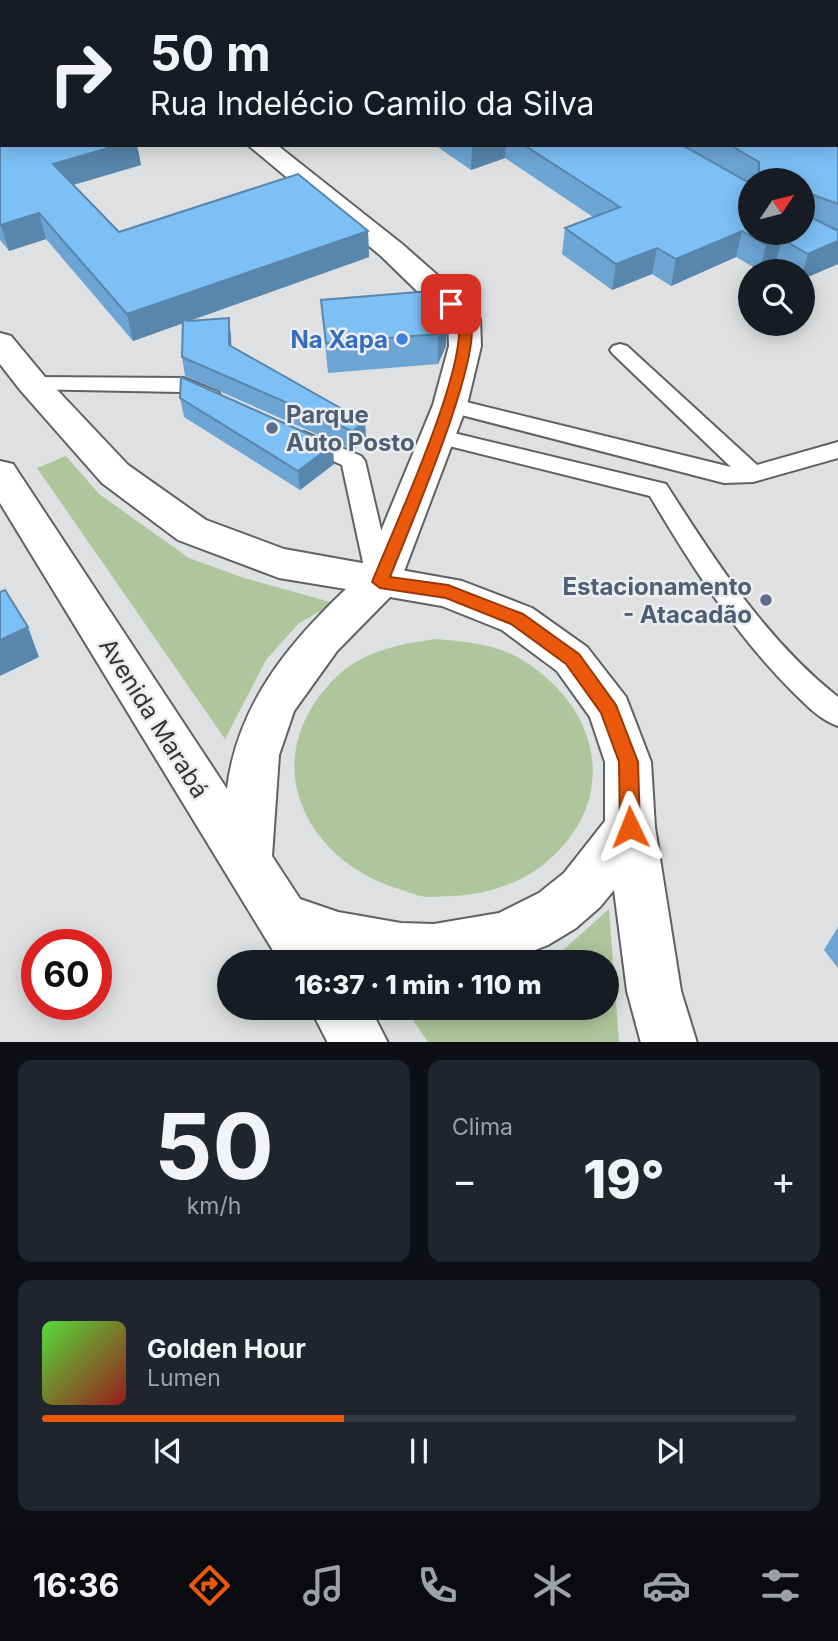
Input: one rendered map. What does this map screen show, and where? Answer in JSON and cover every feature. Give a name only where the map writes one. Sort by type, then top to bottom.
[{"type":"main road","points":[[246,863],[256,756],[270,713],[318,642],[380,582],[443,421],[464,346],[464,319],[438,290],[263,147]]},
{"type":"main road","points":[[0,343],[33,384],[115,474],[192,530],[279,563],[448,592],[517,619],[572,659],[610,710],[628,762],[630,827],[654,991],[669,1042]]},
{"type":"main road","name":"Avenida Marabá","points":[[0,473],[303,950]]},
{"type":"main road","points":[[283,918],[340,939],[406,949],[473,947],[536,925],[581,890],[630,827]]},
{"type":"main road","points":[[346,1020],[360,1042]]},
{"type":"lane","points":[[620,351],[753,474]]},
{"type":"lane","points":[[33,384],[184,385],[232,407]]},
{"type":"lane","points":[[443,421],[724,475],[753,474],[838,450]]},
{"type":"lane","points":[[443,421],[659,490],[709,573],[780,660],[838,714]]},
{"type":"lane","points":[[281,428],[353,461],[380,582]]},
{"type":"lane","points":[[659,490],[674,464]]},
{"type":"green space","points":[[66,456],[99,494],[189,558],[244,578],[334,603],[298,624],[266,660],[225,739],[37,468]]},
{"type":"green space","points":[[437,639],[504,651],[524,661],[550,680],[570,703],[584,728],[591,754],[592,781],[586,808],[572,834],[550,859],[529,875],[492,890],[466,895],[427,897],[415,895],[368,876],[344,860],[323,840],[307,817],[298,792],[294,764],[299,736],[312,707],[343,671],[365,657],[385,649]]},
{"type":"green space","points":[[609,909],[612,950],[563,950]]},
{"type":"green space","points":[[413,1020],[617,1020],[619,1042],[428,1042]]},
{"type":"building","points":[[0,147],[112,147],[53,164],[119,232],[298,174],[368,231],[127,314],[39,213],[0,224]]},
{"type":"building","points":[[527,147],[686,147],[738,176],[738,233],[676,259],[657,248],[616,264],[565,228],[620,207]]},
{"type":"building","points":[[733,147],[838,147],[838,204],[816,196],[816,168],[759,168],[759,162]]},
{"type":"building","points":[[816,220],[838,230],[838,241],[808,254],[792,245],[816,245]]},
{"type":"building","points":[[443,290],[446,293],[447,316],[438,334],[326,343],[321,300]]},
{"type":"building","points":[[229,318],[229,345],[365,422],[352,431],[182,357],[183,319],[188,321]]},
{"type":"building","points":[[181,377],[333,445],[298,471],[180,398]]},
{"type":"building","points":[[5,590],[28,627],[0,640],[0,592]]},
{"type":"place","name":"Na Xapa","points":[[402,339]]},
{"type":"place","name":"Parque Auto Posto","points":[[272,428]]},
{"type":"place","name":"Estacionamento - Atacadão","points":[[766,600]]},
{"type":"route","points":[[451,304],[464,319],[461,363],[450,405],[380,582],[448,592],[517,619],[572,659],[610,710],[628,762],[630,827]]}]
